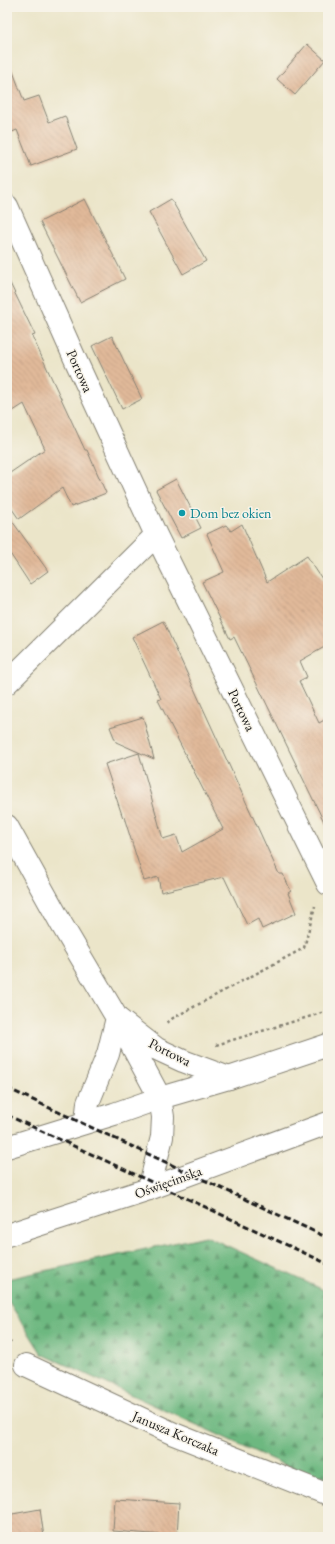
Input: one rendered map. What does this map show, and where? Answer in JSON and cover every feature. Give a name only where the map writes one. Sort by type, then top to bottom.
[{"type":"street","name":"Portowa","points":[[7,206],[156,535],[328,884]]},
{"type":"street","points":[[7,683],[156,535]]},
{"type":"street","name":"Portowa","points":[[7,826],[62,925],[117,1018],[160,1098],[163,1117],[162,1137],[150,1189]]},
{"type":"street","name":"Portowa","points":[[117,1018],[157,1049],[183,1061],[229,1078]]},
{"type":"street","points":[[86,1121],[88,1103],[108,1054],[117,1018]]},
{"type":"street","points":[[7,1147],[86,1121],[114,1114],[160,1098],[229,1078],[328,1045]]},
{"type":"street","name":"Oświęcimska","points":[[7,1235],[150,1189],[328,1122]]},
{"type":"street","name":"Janusza Korczaka","points":[[26,1365],[174,1434],[328,1495]]},
{"type":"path","points":[[163,1026],[172,1018],[304,948],[315,907],[312,900]]},
{"type":"path","points":[[215,1045],[328,1011]]},
{"type":"green space","points":[[206,1236],[328,1292],[328,1485],[42,1354],[7,1299],[7,1279]]},
{"type":"building","points":[[307,44],[325,60],[295,95],[277,79]]},
{"type":"building","points":[[7,61],[9,61],[24,101],[39,96],[49,122],[65,116],[77,149],[31,166],[17,130],[7,134]]},
{"type":"building","points":[[85,199],[125,279],[80,302],[40,222]]},
{"type":"building","points":[[171,199],[206,261],[183,274],[149,212]]},
{"type":"building","points":[[7,277],[35,335],[32,336],[106,493],[71,507],[62,488],[19,519],[7,502],[7,475],[45,449],[24,404],[7,415]]},
{"type":"building","points":[[112,336],[142,399],[122,409],[92,346]]},
{"type":"building","points":[[176,479],[201,528],[181,538],[156,490]]},
{"type":"building","points":[[7,514],[48,571],[30,584],[7,549]]},
{"type":"building","points":[[242,524],[267,582],[307,556],[328,588],[328,645],[300,661],[307,677],[299,681],[319,723],[328,718],[328,830],[234,637],[230,639],[202,582],[224,572],[207,534],[226,525],[231,531]]},
{"type":"building","points":[[163,621],[279,874],[283,874],[291,891],[288,893],[296,913],[262,929],[258,919],[247,925],[224,877],[161,892],[158,877],[144,881],[124,817],[123,818],[105,764],[139,753],[163,839],[176,835],[182,852],[223,829],[158,700],[161,699],[132,637]]},
{"type":"building","points":[[143,717],[154,759],[116,742],[110,727]]},
{"type":"building","points":[[115,1499],[179,1503],[177,1536],[113,1531]]},
{"type":"building","points":[[40,1509],[44,1537],[10,1537],[7,1515]]},
{"type":"railway","points":[[7,1088],[328,1238]]},
{"type":"railway","points":[[7,1115],[328,1264]]},
{"type":"place","name":"Dom bez okien","points":[[182,513]]}]
